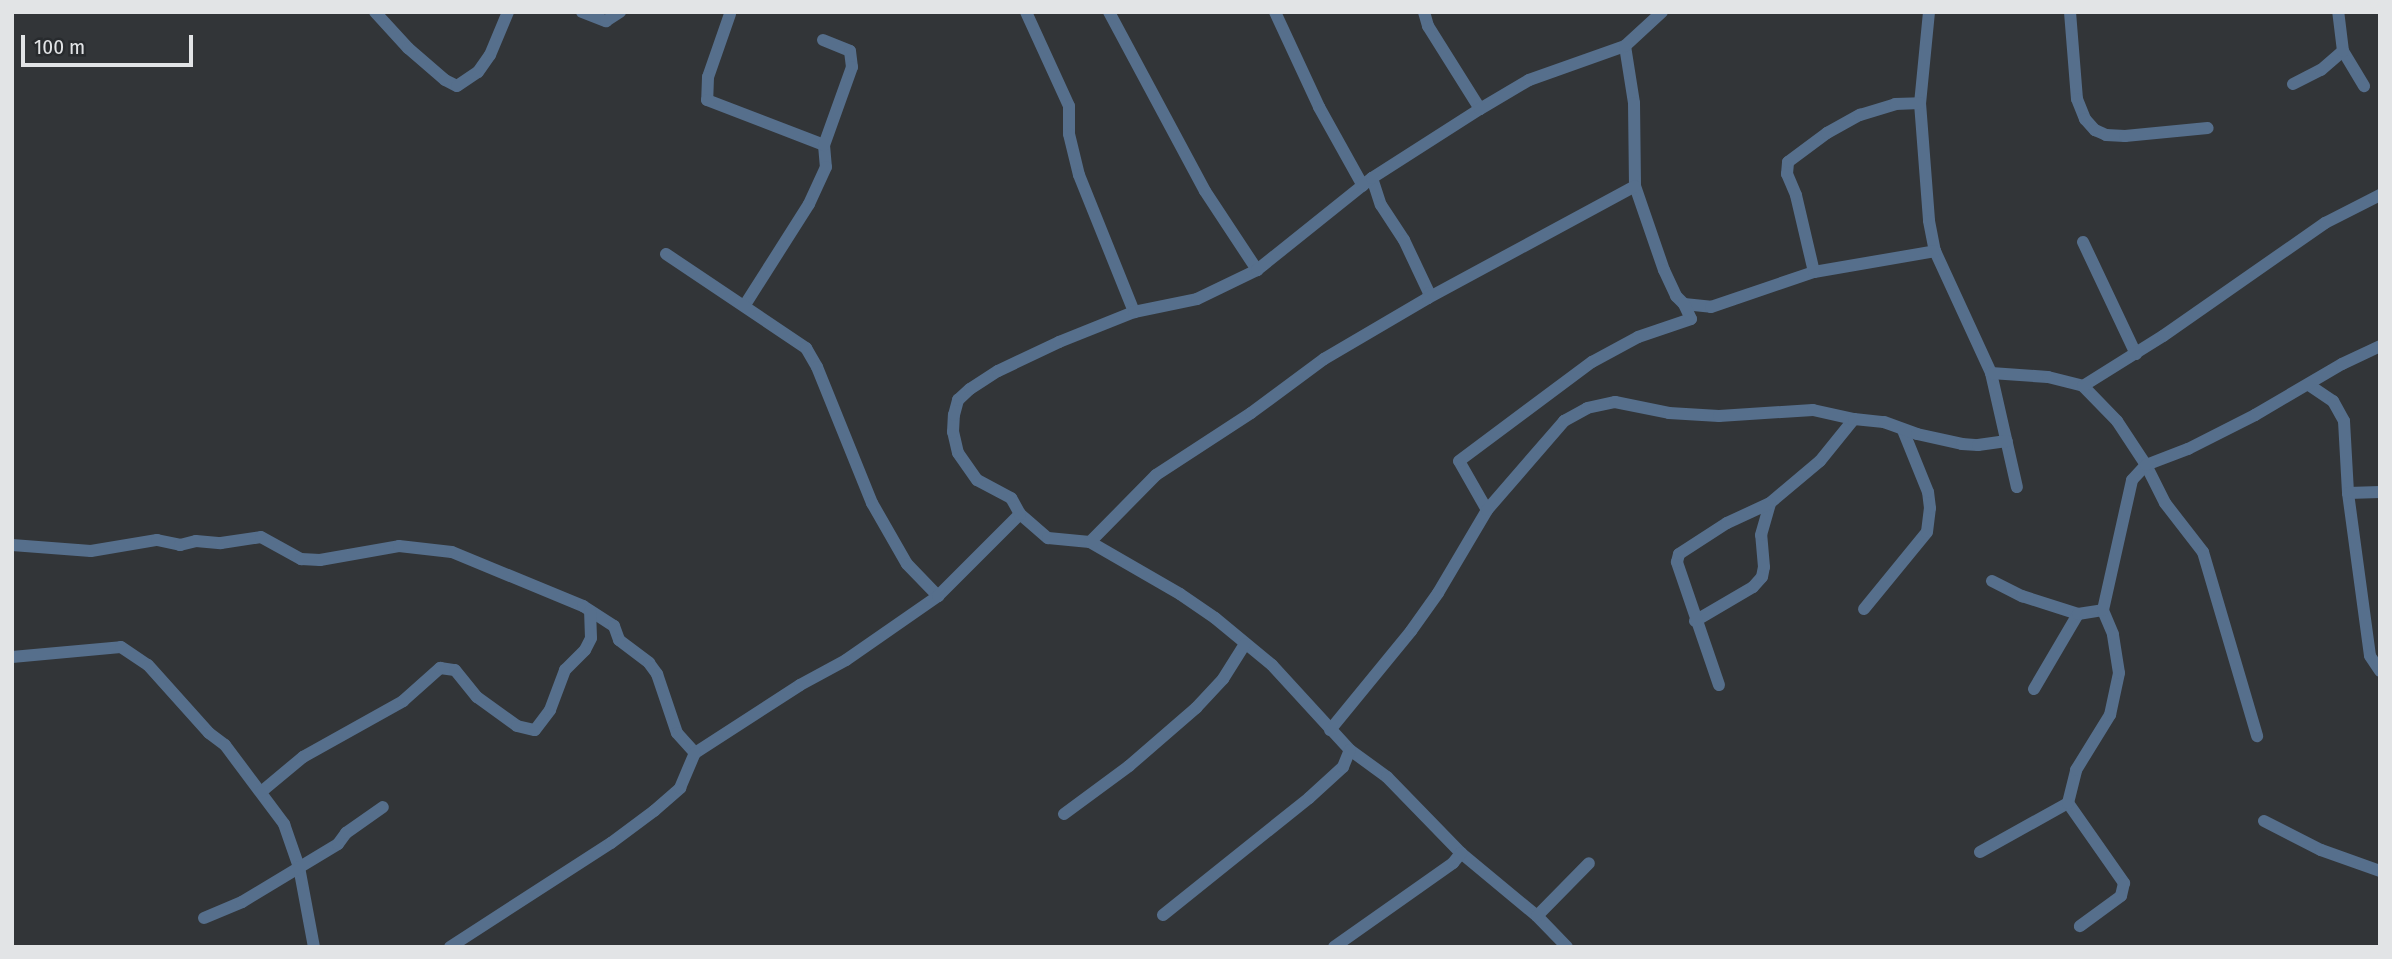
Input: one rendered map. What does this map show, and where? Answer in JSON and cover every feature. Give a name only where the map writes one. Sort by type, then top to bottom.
[{"type":"street","points":[[375,12],[408,48],[445,80],[457,86],[478,72],[490,55],[508,12]]},
{"type":"street","points":[[582,12],[606,22],[620,12]]},
{"type":"street","points":[[1026,12],[1069,106],[1069,134],[1080,175],[1134,312]]},
{"type":"street","points":[[1109,12],[1205,191],[1257,270]]},
{"type":"street","points":[[1275,12],[1319,107],[1404,240],[1429,293],[1428,298]]},
{"type":"street","points":[[1424,12],[1428,26],[1480,109]]},
{"type":"street","points":[[1567,947],[1537,916],[1461,853],[1387,777],[1350,750],[1272,665],[1180,594],[1090,542],[1048,538],[1020,514],[1011,498],[977,480],[958,453],[953,432],[958,400],[998,371],[1134,312],[1197,299],[1257,270],[1368,182],[1480,109],[1529,80],[1625,46],[1662,12]]},
{"type":"street","points":[[1929,12],[1920,103],[1924,176],[1935,251],[1991,373],[2017,488]]},
{"type":"street","points":[[2070,12],[2077,99],[2085,119],[2095,130],[2106,135],[2125,136],[2208,128]]},
{"type":"street","points":[[2338,12],[2343,51],[2364,86]]},
{"type":"street","points":[[730,14],[708,77],[707,100],[824,145]]},
{"type":"street","points":[[745,305],[809,204],[826,167],[824,145],[852,67],[850,51],[823,40]]},
{"type":"street","points":[[1488,510],[1459,461],[1468,451],[1592,362],[1638,337],[1691,319],[1664,270],[1635,186],[1634,103],[1625,46]]},
{"type":"street","points":[[2293,84],[2321,70],[2343,51]]},
{"type":"street","points":[[1814,272],[1796,195],[1787,174],[1788,162],[1827,133],[1860,115],[1895,104],[1920,103]]},
{"type":"street","points":[[1090,542],[1156,475],[1251,413],[1303,373],[1428,298],[1635,186]]},
{"type":"street","points":[[2082,386],[2136,354],[2325,223],[2380,195]]},
{"type":"street","points":[[2083,242],[2136,354]]},
{"type":"street","points":[[1684,304],[1711,307],[1814,272],[1935,251]]},
{"type":"street","points":[[666,254],[806,348],[817,367],[872,502],[907,564],[938,596]]},
{"type":"street","points":[[1980,852],[2067,803],[2076,770],[2105,725],[2116,699],[2119,673],[2113,634],[2103,610],[2132,480],[2146,465],[2189,449],[2342,364],[2380,346]]},
{"type":"street","points":[[1991,373],[2048,377],[2082,386],[2116,421],[2146,465],[2165,503],[2203,552],[2258,736]]},
{"type":"street","points":[[2309,384],[2333,401],[2344,421],[2348,493],[2370,656],[2380,671]]},
{"type":"street","points":[[1330,730],[1381,672],[1411,631],[1488,510],[1564,421],[1602,403],[1719,416],[1813,410],[1854,419],[1871,419],[1903,430],[1962,444],[2007,441]]},
{"type":"street","points":[[1719,685],[1695,621],[1677,562],[1679,554],[1727,523],[1770,503],[1820,461],[1854,419]]},
{"type":"street","points":[[1864,608],[1927,532],[1930,508],[1927,492],[1903,430]]},
{"type":"street","points":[[2348,493],[2380,492]]},
{"type":"street","points":[[1695,621],[1753,587],[1762,577],[1764,566],[1761,535],[1770,503]]},
{"type":"street","points":[[450,947],[611,843],[654,811],[680,788],[695,753],[778,699],[846,660],[938,596],[1020,514]]},
{"type":"street","points":[[12,545],[91,551],[157,541],[180,545],[196,541],[221,542],[261,537],[301,559],[320,560],[399,546],[433,548],[476,561],[590,611],[614,626],[619,640],[649,663],[657,674],[677,733],[695,753]]},
{"type":"street","points":[[1993,581],[2032,599],[2078,614],[2103,610]]},
{"type":"street","points":[[261,792],[303,757],[403,701],[440,668],[455,670],[477,697],[517,726],[535,730],[550,710],[565,670],[585,650],[591,638],[590,611]]},
{"type":"street","points":[[2034,689],[2078,614]]},
{"type":"street","points":[[1064,814],[1129,766],[1196,708],[1223,679],[1245,644]]},
{"type":"street","points":[[12,657],[121,647],[148,665],[209,733],[225,746],[247,779],[261,792],[284,824],[299,867],[314,947]]},
{"type":"street","points":[[1163,915],[1309,798],[1343,767],[1350,750]]},
{"type":"street","points":[[2067,803],[2123,883],[2121,896],[2080,926]]},
{"type":"street","points":[[204,918],[242,902],[338,844],[346,833],[383,807]]},
{"type":"street","points":[[2264,821],[2321,850],[2380,871]]},
{"type":"street","points":[[1334,947],[1453,863],[1461,853]]},
{"type":"street","points":[[1537,916],[1589,863]]}]
